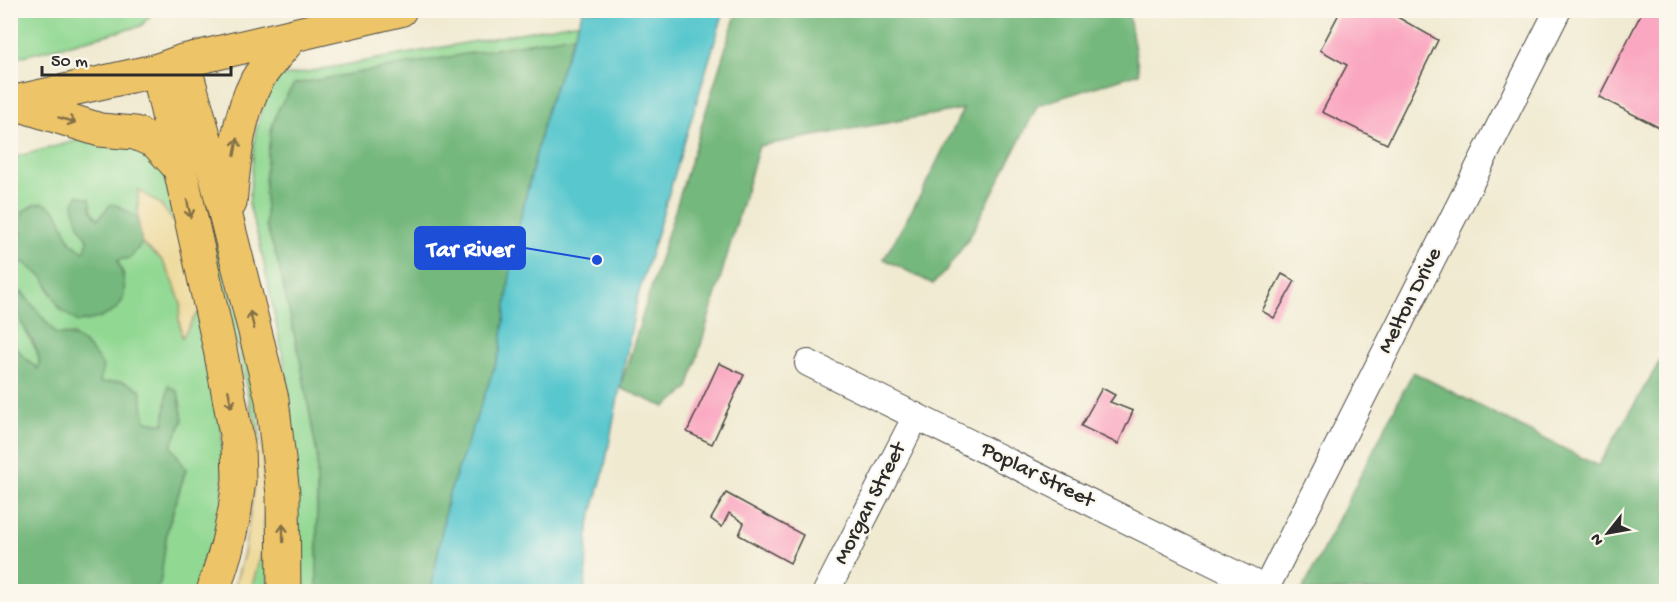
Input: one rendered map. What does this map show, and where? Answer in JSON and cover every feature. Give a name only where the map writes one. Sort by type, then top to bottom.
[{"type":"main road","points":[[11,103],[400,10]]},
{"type":"main road","points":[[228,226],[236,144],[246,112],[258,80],[292,36]]},
{"type":"main road","points":[[170,65],[180,168],[220,349],[238,445],[235,510],[227,547],[213,591]]},
{"type":"main road","points":[[170,65],[228,226],[272,399],[283,494],[284,591]]},
{"type":"main road","points":[[11,103],[100,130],[135,133],[156,142],[180,168]]},
{"type":"street","name":"Melton Drive","points":[[1265,590],[1558,10]]},
{"type":"street","name":"Poplar Street","points":[[808,363],[1265,590]]},
{"type":"street","name":"Morgan Street","points":[[826,591],[916,416]]},
{"type":"green space","points":[[11,10],[150,10],[150,16],[141,26],[11,59]]},
{"type":"green space","points":[[737,11],[1128,11],[1139,73],[1038,105],[969,238],[933,284],[884,259],[921,194],[963,109],[759,146],[688,389],[665,407],[620,388]]},
{"type":"green space","points":[[580,22],[574,35],[266,225],[278,262],[301,364],[317,455],[317,591],[296,591],[294,448],[285,367],[260,244],[249,205],[255,134],[265,98],[279,77]]},
{"type":"green space","points":[[574,35],[547,109],[514,245],[500,352],[448,497],[431,591],[317,591],[317,455],[301,364],[278,262],[266,225],[265,174],[271,130],[278,109],[294,84]]},
{"type":"green space","points":[[100,136],[155,155],[162,166],[184,235],[138,190],[138,219],[119,206],[104,212],[98,219],[92,211],[90,199],[79,225],[89,241],[85,252],[71,243],[57,212],[23,234],[11,238],[11,158]]},
{"type":"green space","points":[[78,195],[90,199],[92,211],[98,219],[111,204],[119,206],[138,219],[142,243],[130,258],[117,260],[124,286],[124,296],[120,305],[104,316],[78,322],[60,309],[44,278],[23,262],[11,265],[10,238],[22,234],[20,227],[23,211],[35,204],[44,203],[57,212],[71,243],[84,252],[88,241],[79,225],[73,205]]},
{"type":"green space","points":[[208,229],[217,229],[256,394],[262,446],[249,400]]},
{"type":"green space","points":[[142,243],[162,260],[174,283],[181,304],[179,318],[182,337],[195,316],[202,311],[221,407],[224,516],[197,591],[154,591],[160,584],[167,531],[186,469],[171,446],[183,420],[178,392],[168,387],[165,424],[145,421],[142,401],[108,382],[100,384],[74,335],[56,334],[22,292],[24,326],[37,353],[38,369],[11,341],[11,265],[23,262],[44,278],[51,294],[124,275],[117,260],[130,258]]},
{"type":"green space","points":[[22,292],[56,334],[79,339],[88,347],[103,366],[100,383],[123,381],[140,389],[146,421],[164,424],[168,386],[178,392],[183,420],[171,446],[186,469],[167,531],[160,584],[154,591],[11,591],[11,341],[38,369],[39,362],[33,342],[18,316],[14,296]]},
{"type":"green space","points":[[1666,351],[1666,591],[1302,591],[1413,372],[1598,466]]},
{"type":"green space","points":[[266,502],[270,521],[268,591],[249,592],[262,550]]},
{"type":"sand","points":[[138,190],[160,204],[184,235],[202,311],[195,316],[182,338],[179,318],[181,304],[174,283],[162,260],[142,243],[138,219]]},
{"type":"sand","points":[[249,400],[262,446],[266,502],[262,550],[251,589],[233,592],[244,553],[254,488]]},
{"type":"water","points":[[583,11],[724,11],[637,299],[604,470],[588,528],[585,591],[431,591],[448,497],[500,352],[514,245],[547,109]]},
{"type":"building","points":[[1341,10],[1385,10],[1438,40],[1387,144],[1322,112],[1347,65],[1320,50]]},
{"type":"building","points":[[1643,10],[1666,12],[1666,131],[1599,97]]},
{"type":"building","points":[[1282,274],[1295,281],[1274,318],[1262,311]]},
{"type":"building","points":[[719,363],[744,375],[712,444],[687,432]]},
{"type":"building","points":[[1102,388],[1115,395],[1110,402],[1133,411],[1118,444],[1081,426]]},
{"type":"building","points":[[726,493],[803,535],[790,563],[739,535],[744,523],[729,513],[722,527],[711,519]]},
{"type":"place","name":"Tar River","points":[[597,260]]}]
